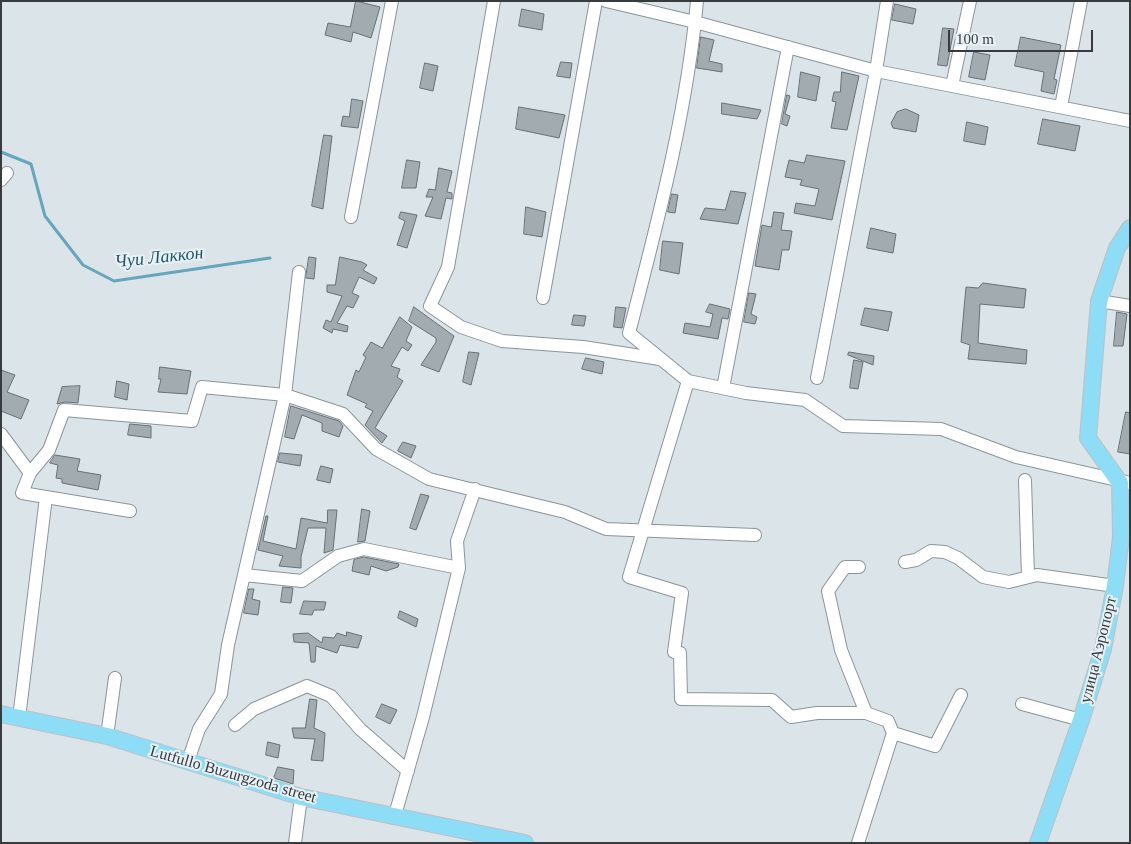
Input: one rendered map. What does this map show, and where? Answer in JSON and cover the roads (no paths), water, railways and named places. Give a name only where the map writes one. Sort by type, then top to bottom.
[{"type":"main road","points":[[1125,483],[1088,438],[1099,301],[1117,248],[1130,228]]},
{"type":"main road","name":"улица Аэропорт","points":[[1038,843],[1081,720],[1103,649],[1116,586],[1125,483]]},
{"type":"main road","name":"Lutfullo Buzurgzoda street","points":[[7,718],[107,736],[301,797],[525,843]]},
{"type":"street","points":[[351,217],[392,1]]},
{"type":"street","points":[[494,1],[448,267],[430,306],[461,327],[502,341],[583,347],[661,359]]},
{"type":"street","points":[[543,298],[596,1]]},
{"type":"street","points":[[606,1],[695,22],[876,71],[1130,121]]},
{"type":"street","points":[[697,1],[675,136],[654,237],[629,333],[688,381],[804,400],[843,426],[941,429],[1016,457],[1125,483]]},
{"type":"street","points":[[817,378],[876,71],[887,1]]},
{"type":"street","points":[[952,86],[970,1]]},
{"type":"street","points":[[1061,107],[1081,1]]},
{"type":"street","points":[[723,388],[788,47]]},
{"type":"street","points":[[188,761],[199,729],[221,694],[228,645],[285,395],[299,272]]},
{"type":"street","points":[[1099,301],[1130,306]]},
{"type":"street","points":[[688,381],[629,577],[682,594],[674,652],[680,653],[681,699],[772,700],[791,717],[817,713],[866,713],[888,721],[892,733],[858,843]]},
{"type":"street","points":[[130,511],[22,493],[30,473],[50,450],[64,410],[192,421],[202,387],[285,395],[343,414],[376,449],[429,479],[565,512],[606,529],[642,532],[755,535]]},
{"type":"street","points":[[1,434],[30,473]]},
{"type":"street","points":[[1025,480],[1028,577]]},
{"type":"street","points":[[395,815],[423,717],[460,568],[457,541],[475,489]]},
{"type":"street","points":[[7,718],[46,497]]},
{"type":"street","points":[[244,575],[302,582],[338,556],[364,548],[460,568]]},
{"type":"street","points":[[904,562],[916,560],[931,551],[945,552],[958,558],[983,577],[1009,582],[1036,575],[1116,586]]},
{"type":"street","points":[[859,567],[845,567],[828,591],[840,650],[866,713]]},
{"type":"street","points":[[107,736],[115,678]]},
{"type":"street","points":[[236,725],[254,709],[307,686],[331,696],[360,729],[408,771]]},
{"type":"street","points":[[892,733],[935,746],[961,694]]},
{"type":"street","points":[[1022,704],[1081,720]]},
{"type":"street","points":[[295,843],[301,797]]},
{"type":"waterway","name":"Чуи Лаккон","points":[[1,152],[31,164],[45,216],[83,265],[114,281],[270,258]]}]
